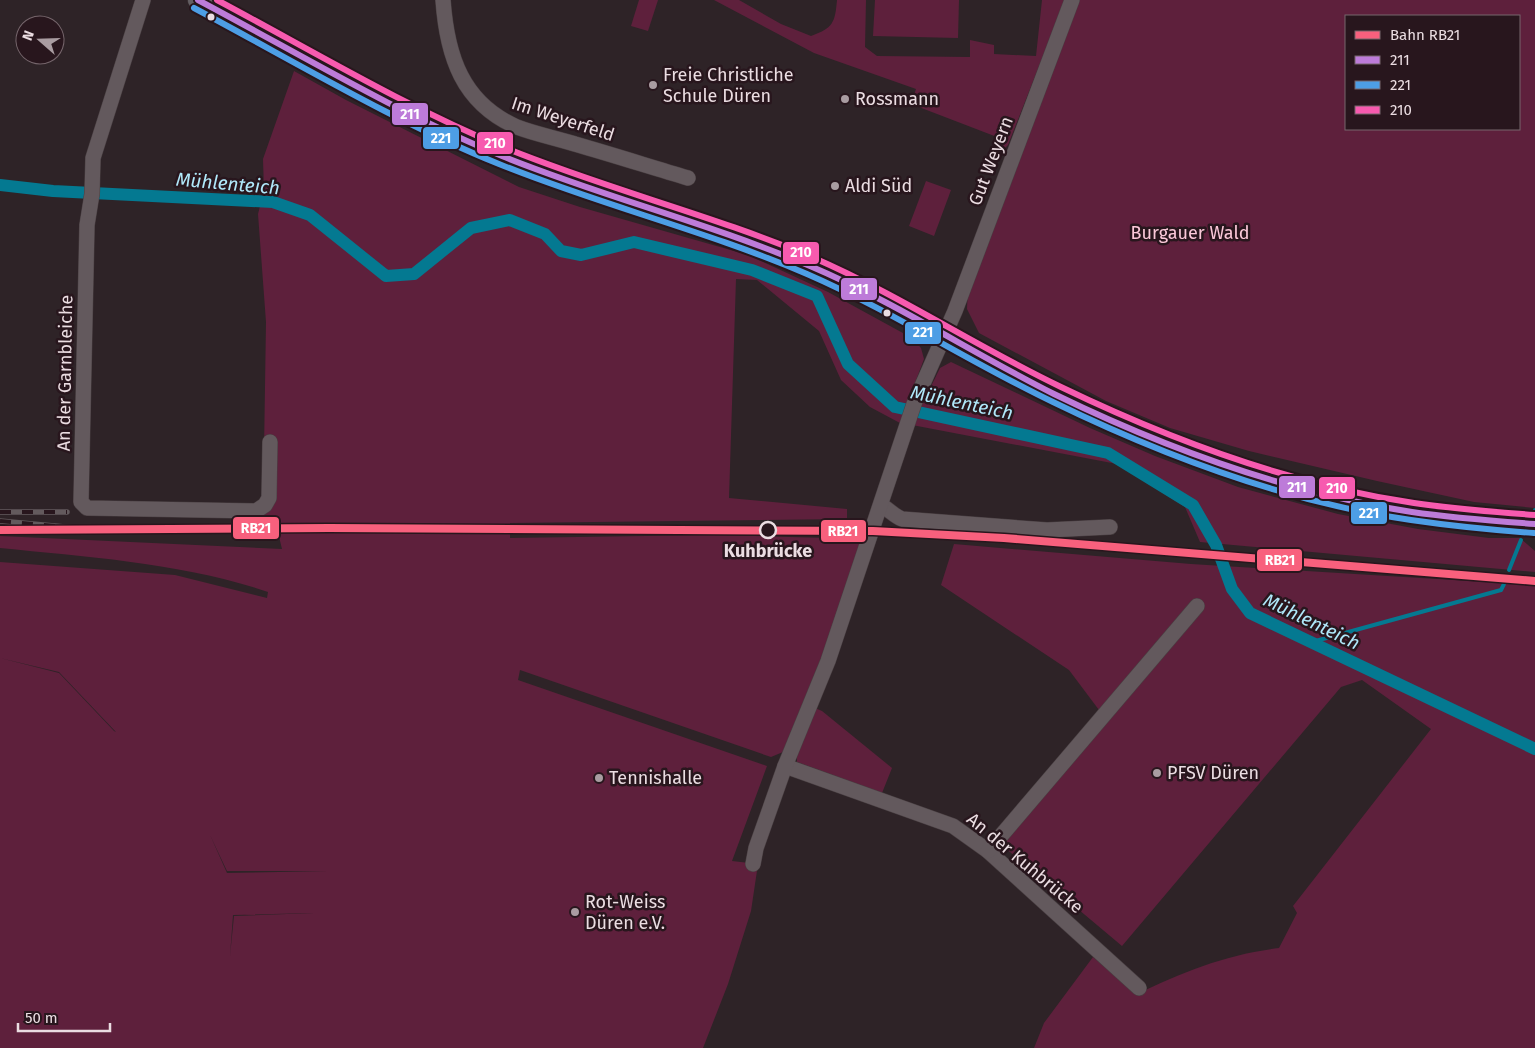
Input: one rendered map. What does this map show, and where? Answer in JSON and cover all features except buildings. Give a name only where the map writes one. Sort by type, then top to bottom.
[{"type":"main road","points":[[198,0],[459,138],[527,166],[756,244],[854,287],[1053,393],[1163,444],[1243,472],[1340,500],[1422,513],[1535,524]]},
{"type":"street","name":"An der Garnbleiche","points":[[143,0],[102,124],[93,158],[93,184],[88,211],[81,502],[83,507],[256,511],[265,505],[269,498],[270,442]]},
{"type":"street","name":"Im Weyerfeld","points":[[443,0],[446,38],[458,70],[471,92],[486,108],[518,127],[688,178]]},
{"type":"street","name":"Gut Weyern","points":[[945,335],[1072,0]]},
{"type":"street","points":[[753,864],[756,848],[785,766],[828,661],[882,506],[906,426],[945,335]]},
{"type":"street","points":[[882,506],[892,510],[895,517],[902,519],[1047,530],[1110,527]]},
{"type":"street","points":[[988,851],[1196,606]]},
{"type":"street","name":"An der Kuhbrücke","points":[[785,766],[953,826],[988,851],[1138,988]]},
{"type":"green space","points":[[639,0],[658,0],[648,31],[631,26]]},
{"type":"green space","points":[[714,0],[739,0],[781,24],[811,36],[832,24],[837,0],[866,0],[865,47],[877,56],[970,57],[970,40],[994,45],[994,54],[1036,56],[1042,0],[1065,0],[1008,145],[1003,150],[998,148],[997,137],[911,104],[916,89],[814,53]]},
{"type":"green space","points":[[875,0],[959,0],[958,38],[873,36]]},
{"type":"green space","name":"Burgauer Wald","points":[[1077,0],[1535,0],[1535,508],[1474,502],[1377,481],[1249,451],[1170,428],[1106,401],[979,333],[967,309],[968,287]]},
{"type":"green space","points":[[294,71],[346,100],[519,187],[580,207],[748,255],[828,292],[912,338],[921,348],[924,359],[900,423],[870,407],[841,380],[819,331],[757,280],[736,279],[729,498],[847,509],[847,519],[510,523],[510,538],[715,535],[865,539],[822,659],[783,752],[771,757],[520,670],[518,680],[767,766],[732,861],[758,864],[751,911],[728,984],[703,1048],[0,1048],[0,658],[0,562],[175,575],[267,598],[268,592],[202,574],[135,562],[0,548],[0,536],[282,549],[274,516],[263,516],[266,322],[258,214],[264,191],[263,159]],"holes":[[[0,658],[59,672],[116,732],[59,673]],[[210,835],[227,871],[328,871],[227,873]],[[314,913],[234,916],[230,956],[233,915]]]},
{"type":"green space","points":[[926,181],[951,190],[934,236],[909,226]]},
{"type":"green space","points":[[951,362],[1090,428],[1155,456],[1238,487],[1338,514],[1418,529],[1489,538],[1520,538],[1535,551],[1535,572],[1200,542],[1185,507],[1117,464],[912,425],[940,368]]},
{"type":"green space","points":[[954,544],[1191,564],[1535,585],[1535,1048],[1034,1048],[1044,1023],[1093,957],[1137,994],[1171,978],[1224,959],[1279,948],[1297,913],[1293,906],[1431,729],[1362,680],[1341,687],[1122,946],[997,841],[1099,710],[1069,670],[941,585]]},
{"type":"green space","points":[[815,708],[822,711],[892,768],[882,793],[797,762],[797,753]]},
{"type":"waterway","name":"Mühlenteich","points":[[0,185],[53,191],[273,202],[310,215],[386,276],[414,274],[471,228],[510,220],[545,234],[561,251],[581,255],[634,242],[752,270],[817,296],[848,364],[895,407],[1108,453],[1193,505],[1216,545],[1232,589],[1250,613],[1535,749]]},
{"type":"waterway","points":[[1509,570],[1521,540]]},
{"type":"waterway","points":[[1312,642],[1501,590],[1504,584]]},
{"type":"railway","points":[[0,512],[67,512]]},
{"type":"railway","points":[[0,521],[76,528]]},
{"type":"rail line","name":"RB21","points":[[0,530],[329,528],[873,531],[1004,538],[1535,581]]},
{"type":"transit line","name":"211","points":[[198,0],[386,102],[463,139],[540,171],[733,236],[810,266],[872,295],[1054,394],[1140,433],[1274,481],[1366,504],[1443,516],[1535,524]]},
{"type":"transit line","name":"210","points":[[217,0],[394,96],[466,131],[580,176],[737,228],[814,258],[877,288],[1061,387],[1189,443],[1278,473],[1368,495],[1444,507],[1535,515]]},
{"type":"transit line","name":"221","points":[[194,8],[382,110],[460,147],[537,179],[731,244],[807,274],[839,288],[900,320],[1022,387],[1096,422],[1183,459],[1273,489],[1318,502],[1364,512],[1442,524],[1534,533]]},
{"type":"place","name":"Freie Christliche Schule Düren","points":[[653,85]]},
{"type":"place","name":"Rossmann","points":[[845,99]]},
{"type":"place","name":"Aldi Süd","points":[[835,186]]},
{"type":"place","name":"Kuhbrücke","points":[[768,530]]},
{"type":"place","name":"PFSV Düren","points":[[1157,773]]},
{"type":"place","name":"Tennishalle","points":[[599,778]]},
{"type":"place","name":"Rot-Weiss Düren e.V.","points":[[575,912]]}]
